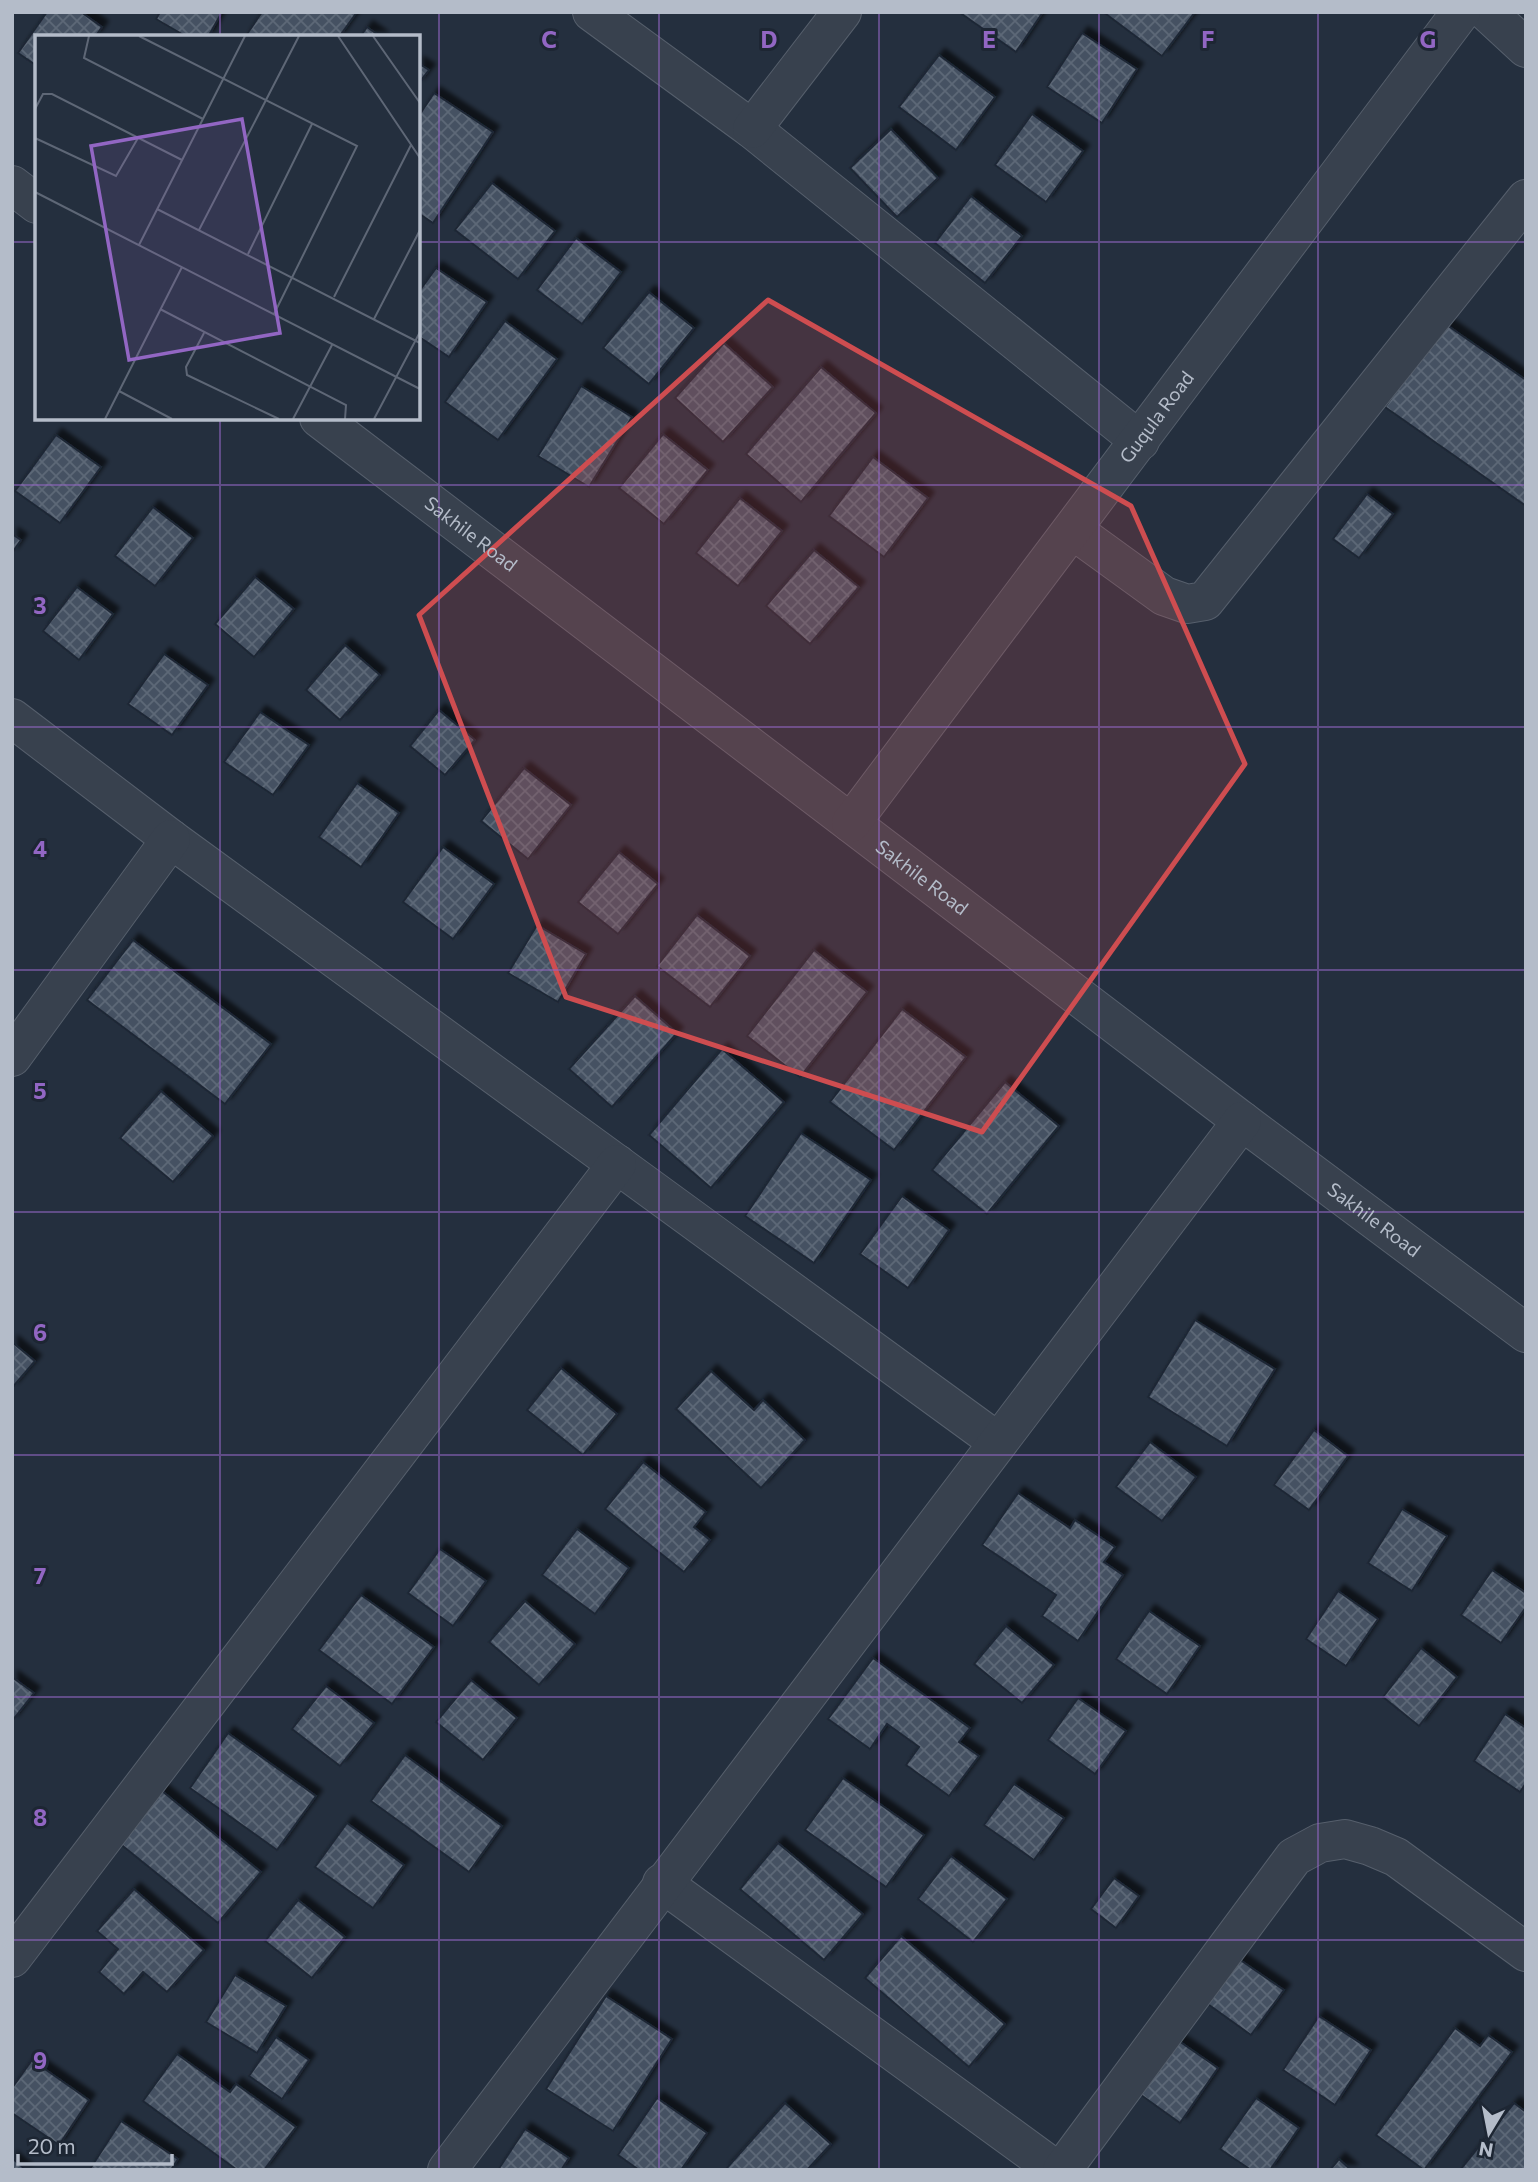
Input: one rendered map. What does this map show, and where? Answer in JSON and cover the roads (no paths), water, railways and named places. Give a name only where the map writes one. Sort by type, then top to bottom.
[{"type":"street","points":[[592,12],[752,130],[1140,441]]},
{"type":"street","points":[[752,130],[842,12]]},
{"type":"street","name":"Guqula Road","points":[[851,823],[1461,12]]},
{"type":"street","points":[[1487,12],[1526,48]]},
{"type":"street","points":[[1073,530],[1164,596],[1186,604],[1205,601],[1526,199]]},
{"type":"street","name":"Sakhile Road","points":[[322,420],[1242,1121],[1526,1333]]},
{"type":"street","points":[[12,718],[171,839],[998,1443]]},
{"type":"street","points":[[12,1057],[171,839]]},
{"type":"street","points":[[447,2170],[1242,1121]]},
{"type":"street","points":[[12,1958],[617,1164]]},
{"type":"street","points":[[1062,2170],[1294,1857],[1320,1843],[1345,1839],[1396,1857],[1526,1952]]},
{"type":"street","points":[[662,1883],[1056,2170]]}]
